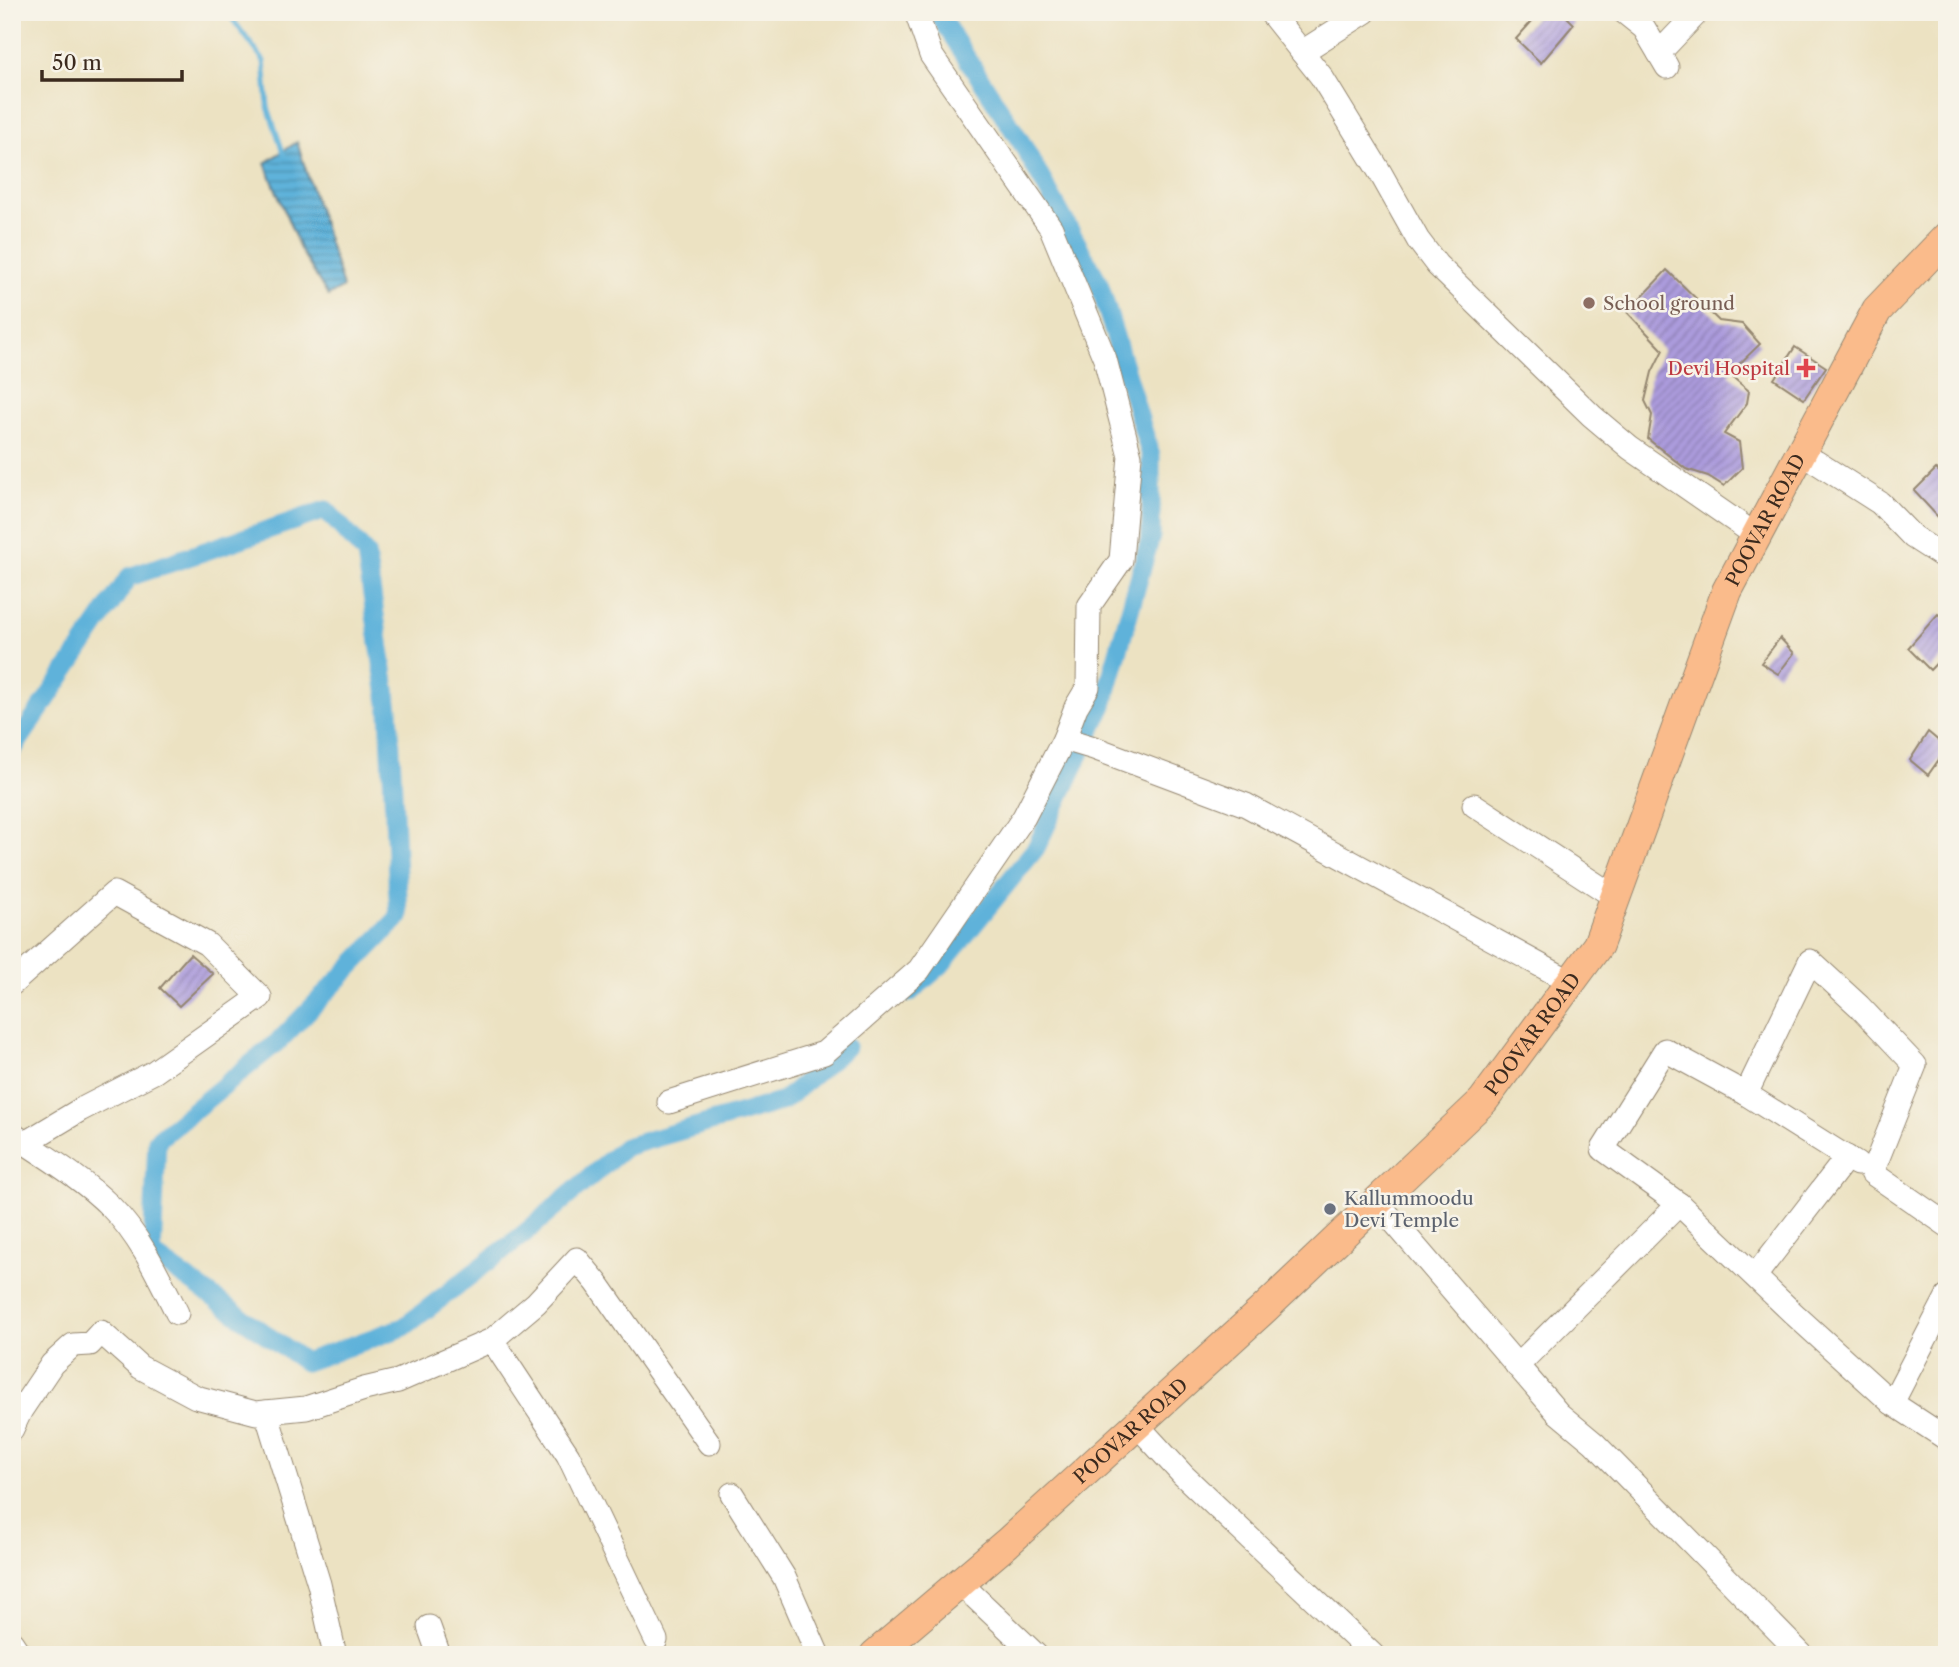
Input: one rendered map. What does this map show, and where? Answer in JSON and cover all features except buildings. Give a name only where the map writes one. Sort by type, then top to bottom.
[{"type":"main road","name":"POOVAR ROAD","points":[[875,1655],[1007,1543],[1137,1425],[1264,1309],[1483,1101],[1598,945],[1727,591],[1877,310],[1947,237]]},
{"type":"street","points":[[669,1102],[824,1054],[919,970],[1024,817],[1067,740],[1076,707],[1088,687],[1089,606],[1121,560],[1130,456],[1105,359],[1051,228],[931,55],[916,12]]},
{"type":"street","points":[[1270,12],[1321,76],[1418,240],[1437,265],[1592,416],[1630,448],[1757,536]]},
{"type":"street","points":[[1302,52],[1365,12]]},
{"type":"street","points":[[1624,12],[1644,27],[1663,60],[1698,12]]},
{"type":"street","points":[[1800,454],[1880,503],[1913,537],[1947,559]]},
{"type":"street","points":[[1067,740],[1246,805],[1571,982]]},
{"type":"street","points":[[1474,805],[1615,897]]},
{"type":"street","points":[[12,984],[114,893],[207,944],[260,998],[154,1072],[19,1139]]},
{"type":"street","points":[[1746,1094],[1810,961],[1859,1006],[1915,1065],[1872,1173]]},
{"type":"street","points":[[1947,1225],[1872,1173],[1746,1094],[1665,1050],[1603,1149],[1679,1204],[1892,1403],[1947,1439]]},
{"type":"street","points":[[19,1139],[67,1170],[111,1207],[130,1231],[177,1313]]},
{"type":"street","points":[[1755,1276],[1847,1157]]},
{"type":"street","points":[[1377,1202],[1558,1413],[1594,1443],[1802,1655]]},
{"type":"street","points":[[1517,1366],[1679,1204]]},
{"type":"street","points":[[12,1429],[21,1410],[52,1364],[73,1345],[90,1344],[101,1332],[140,1367],[196,1397],[256,1413],[306,1408],[398,1381],[492,1340],[536,1303],[577,1259],[597,1283],[709,1443]]},
{"type":"street","points":[[1892,1403],[1947,1297]]},
{"type":"street","points":[[492,1340],[568,1455],[656,1640]]},
{"type":"street","points":[[266,1412],[319,1584],[335,1655]]},
{"type":"street","points":[[1137,1425],[1184,1475],[1373,1655]]},
{"type":"street","points":[[732,1494],[784,1577],[818,1655]]},
{"type":"street","points":[[960,1583],[1036,1655]]},
{"type":"street","points":[[429,1627],[439,1655]]},
{"type":"street","points":[[12,1643],[20,1655]]},
{"type":"water","points":[[297,142],[343,287],[328,296],[300,249],[265,163]]},
{"type":"waterway","points":[[227,12],[264,61],[268,107],[284,155]]},
{"type":"waterway","points":[[909,993],[941,965],[1036,848],[1103,705],[1151,536],[1151,456],[1099,283],[1021,142],[937,12]]},
{"type":"waterway","points":[[12,751],[129,577],[326,510],[366,554],[389,710],[399,917],[280,1040],[157,1140],[152,1254],[305,1362],[404,1327],[525,1233],[625,1147],[783,1101],[846,1047]]},
{"type":"place","name":"School ground","points":[[1589,303]]},
{"type":"place","name":"Devi Hospital","points":[[1806,368]]},
{"type":"place","name":"Kallummoodu Devi Temple","points":[[1330,1209]]}]
